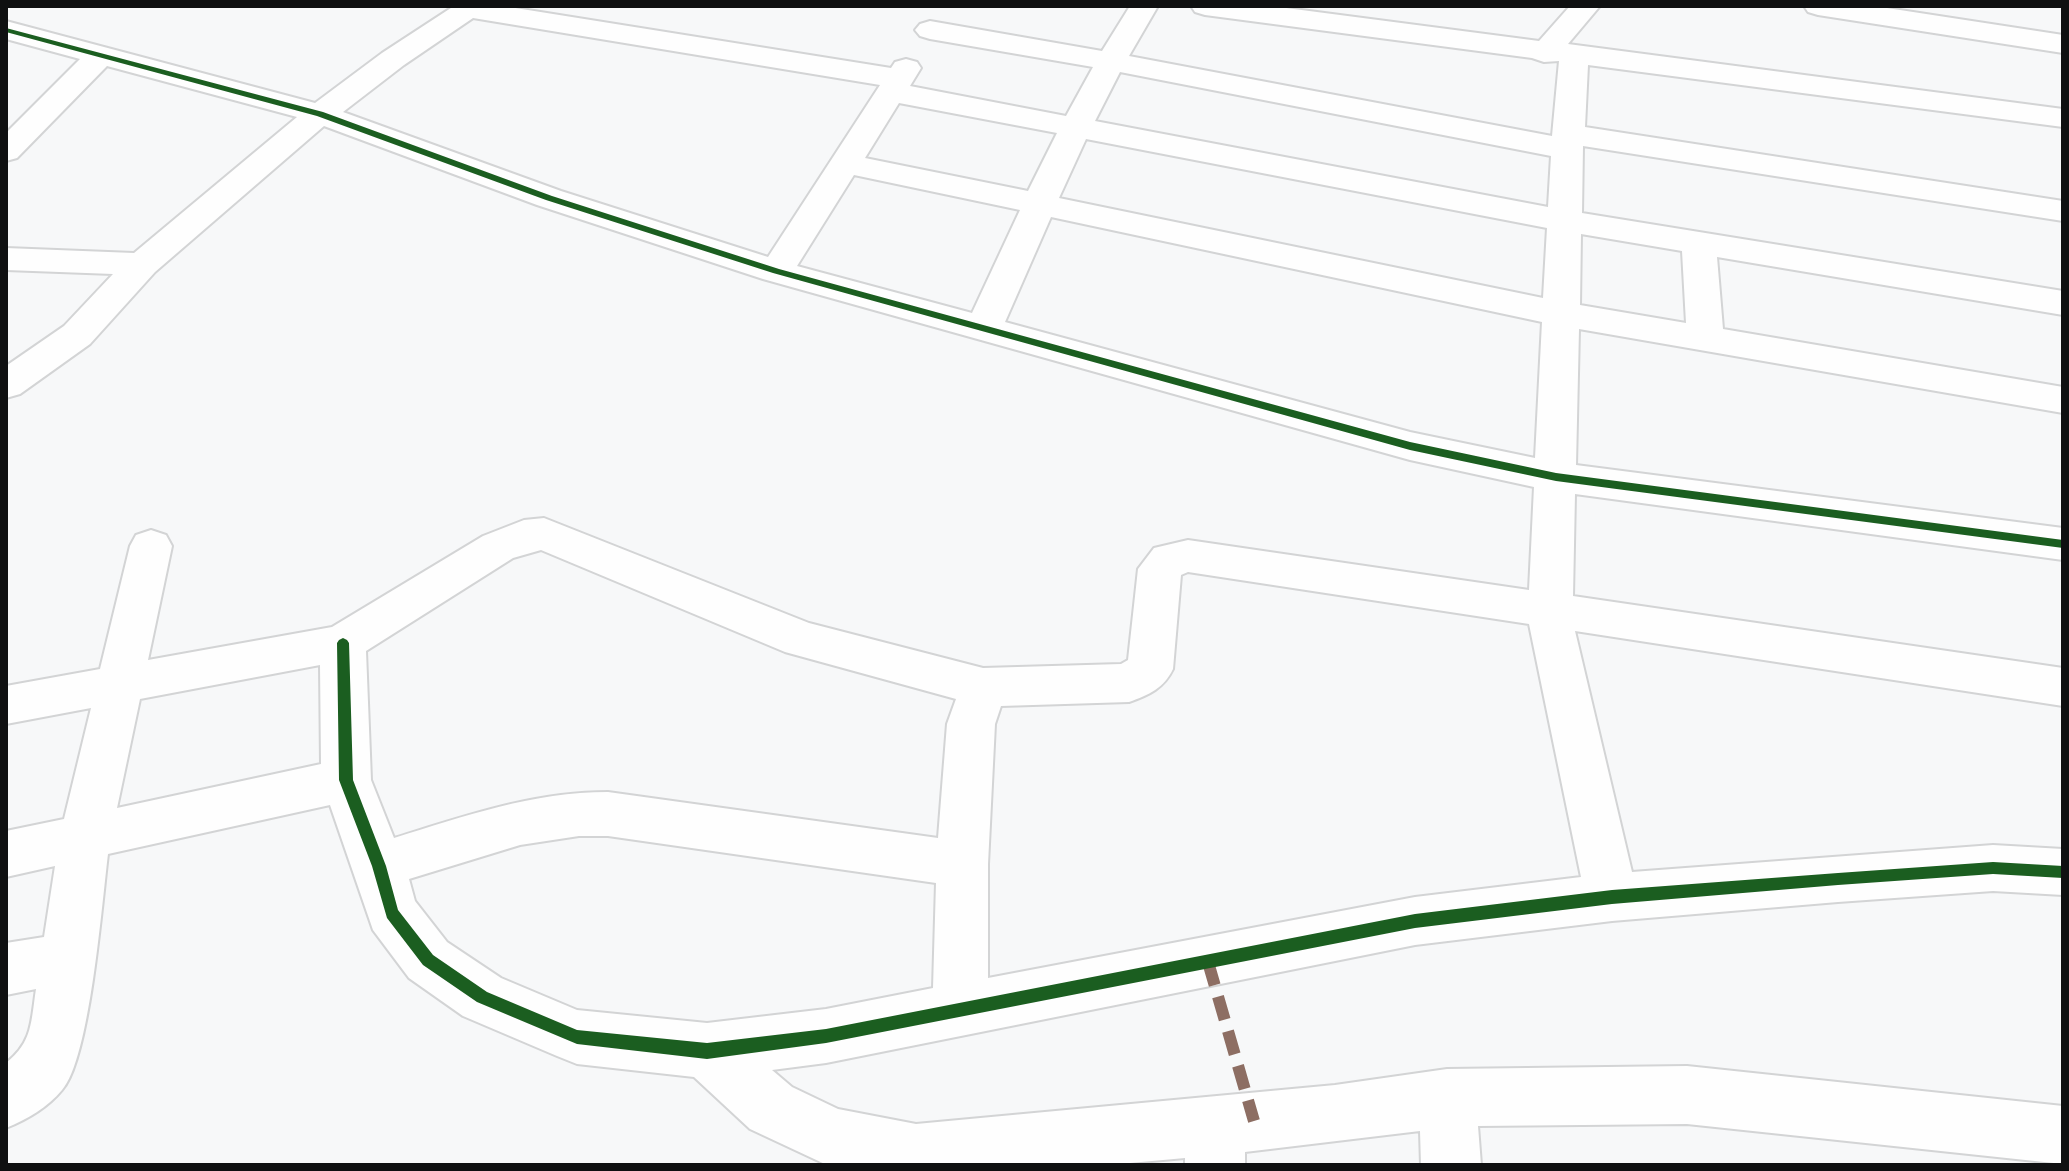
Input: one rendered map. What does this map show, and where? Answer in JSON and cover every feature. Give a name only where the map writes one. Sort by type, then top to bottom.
[{"type":"street","points":[[985,326],[1039,203],[1109,61],[1144,6]]},
{"type":"street","points":[[1205,6],[1282,12],[1559,55],[2063,118]]},
{"type":"street","points":[[1586,6],[1559,55],[1568,141],[1550,612],[1554,647],[1612,897]]},
{"type":"street","points":[[1818,6],[2063,44]]},
{"type":"street","points":[[6,385],[77,335],[142,264],[320,114],[393,59],[471,8],[895,86],[1077,129],[1566,221],[2063,303]]},
{"type":"street","points":[[776,271],[937,18],[1109,61],[1568,141],[2063,211]]},
{"type":"street","points":[[6,30],[320,114],[549,198],[776,271],[985,326],[1410,446],[1556,477],[2063,544]]},
{"type":"street","points":[[6,151],[100,56]]},
{"type":"street","points":[[844,163],[1562,314],[2063,400]]},
{"type":"street","points":[[1699,243],[1705,338]]},
{"type":"street","points":[[6,259],[142,264]]},
{"type":"street","points":[[6,705],[343,643],[498,547],[524,536],[544,534],[801,639],[983,687],[1129,683],[1150,669],[1160,569],[1169,560],[1188,556],[2063,687]]},
{"type":"street","points":[[6,1099],[44,1069],[58,1027],[85,839],[151,546]]},
{"type":"street","points":[[343,643],[346,780],[379,866],[392,913],[428,960],[482,997],[577,1037],[707,1051],[826,1036],[1415,921],[1612,897],[1993,868],[2063,872]]},
{"type":"street","points":[[960,1009],[962,864],[971,724],[983,687]]},
{"type":"street","points":[[6,854],[346,780]]},
{"type":"street","points":[[379,866],[534,818],[573,812],[608,814],[962,864]]},
{"type":"street","points":[[6,969],[68,958]]},
{"type":"street","points":[[707,1051],[771,1108],[783,1114],[833,1138],[916,1154],[1215,1145],[1335,1114],[1447,1098],[1687,1095],[2063,1135]]},
{"type":"street","points":[[1447,1098],[1451,1165]]},
{"type":"marked path","points":[[1208,962],[1254,1121]]},
{"type":"cycle path","points":[[6,30],[320,114],[549,198],[776,271],[1410,446],[1556,477],[2063,544]]},
{"type":"cycle path","points":[[343,643],[346,780],[379,866],[392,913],[428,960],[482,997],[577,1037],[707,1051],[826,1036],[1415,921],[1612,897],[1838,879],[1993,868],[2063,872]]}]
